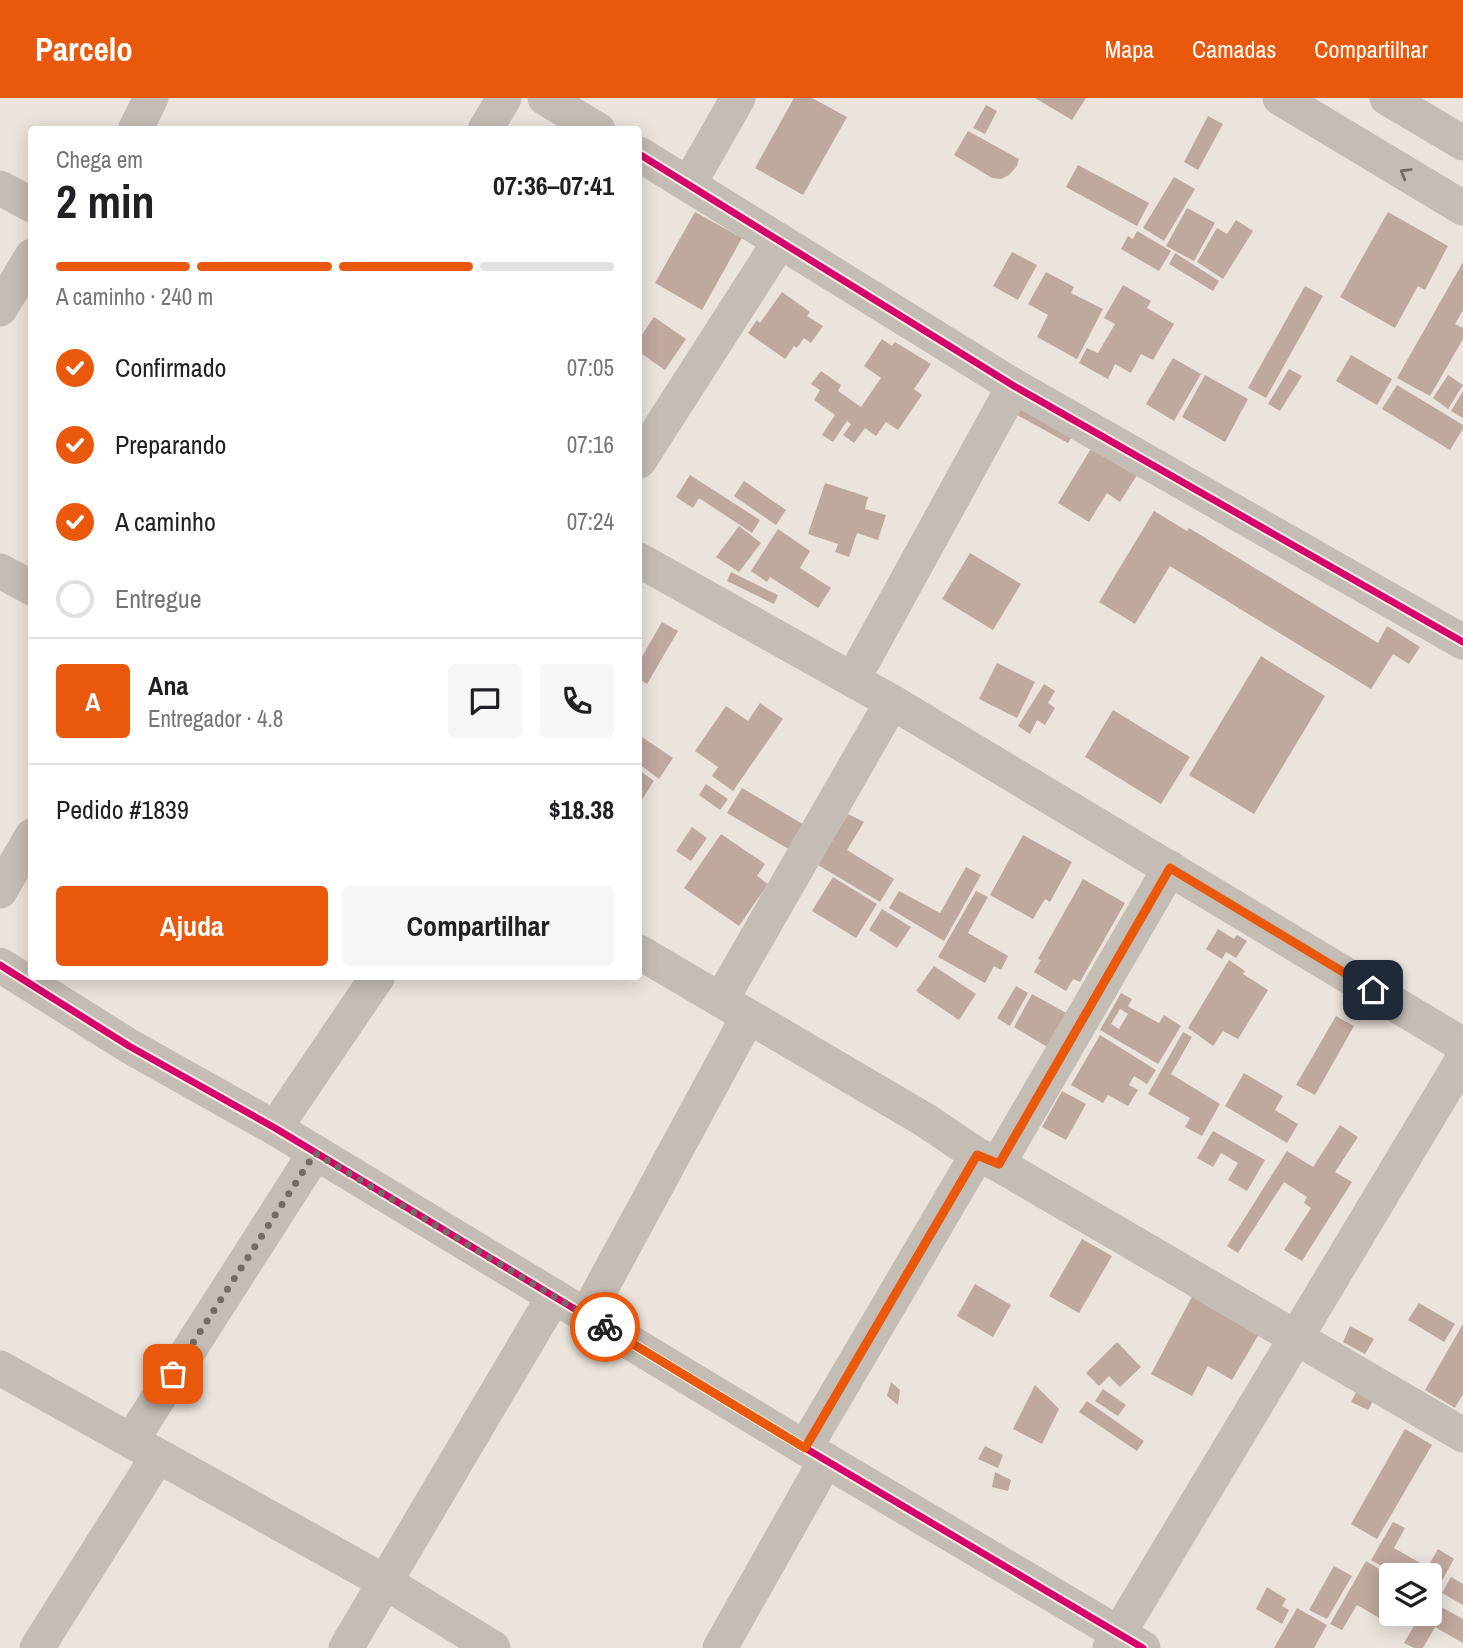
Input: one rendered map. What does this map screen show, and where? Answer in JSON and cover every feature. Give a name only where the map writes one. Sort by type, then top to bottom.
[{"type":"street","points":[[137,126],[151,98]]},
{"type":"street","points":[[487,126],[504,98]]},
{"type":"street","points":[[545,98],[591,126]]},
{"type":"street","points":[[688,184],[738,98]]},
{"type":"street","points":[[1280,98],[1463,208]]},
{"type":"street","points":[[1387,98],[1463,143]]},
{"type":"street","points":[[642,156],[1014,386],[1463,642]]},
{"type":"street","points":[[0,188],[28,203]]},
{"type":"street","points":[[642,456],[780,241]]},
{"type":"street","points":[[0,309],[28,263]]},
{"type":"street","points":[[853,679],[1014,386]]},
{"type":"street","points":[[642,562],[853,679],[1463,1045]]},
{"type":"street","points":[[0,571],[28,586]]},
{"type":"street","points":[[586,1316],[735,1009],[892,702]]},
{"type":"street","points":[[0,891],[28,843]]},
{"type":"street","points":[[720,1648],[816,1454],[988,1159],[1170,868]]},
{"type":"street","points":[[642,954],[1463,1435]]},
{"type":"street","points":[[2,972],[275,1128],[1124,1643],[1295,1338],[1463,1059]]},
{"type":"street","points":[[275,1128],[375,980]]},
{"type":"street","points":[[37,1648],[144,1448],[315,1153]]},
{"type":"street","points":[[346,1648],[554,1296]]},
{"type":"street","points":[[0,1368],[385,1583],[493,1648]]},
{"type":"building","points":[[794,98],[812,98],[847,117],[803,195],[755,168]]},
{"type":"building","points":[[1035,98],[1086,98],[1072,120]]},
{"type":"building","points":[[986,105],[997,111],[985,134],[973,128]]},
{"type":"building","points":[[1208,116],[1223,124],[1198,170],[1184,162]]},
{"type":"building","points":[[968,131],[1019,159],[1017,166],[1001,179],[992,178],[954,155]]},
{"type":"building","points":[[1078,165],[1149,203],[1137,226],[1066,187]]},
{"type":"building","points":[[1174,177],[1195,189],[1164,241],[1143,228]]},
{"type":"building","points":[[1187,208],[1215,223],[1194,261],[1166,246]]},
{"type":"building","points":[[695,212],[742,238],[702,310],[655,283]]},
{"type":"building","points":[[1388,212],[1448,246],[1425,290],[1418,286],[1395,328],[1340,297]]},
{"type":"building","points":[[1236,220],[1253,231],[1223,279],[1197,262],[1217,228],[1227,234]]},
{"type":"building","points":[[1137,231],[1171,251],[1159,271],[1121,249],[1128,236],[1133,239]]},
{"type":"building","points":[[1012,252],[1037,265],[1018,300],[993,286]]},
{"type":"building","points":[[1175,253],[1219,281],[1213,291],[1169,264]]},
{"type":"building","points":[[1463,262],[1463,310],[1455,324],[1463,328],[1463,339],[1430,396],[1397,378]]},
{"type":"building","points":[[1046,272],[1074,287],[1071,293],[1103,309],[1077,359],[1037,337],[1048,315],[1028,304]]},
{"type":"building","points":[[1123,285],[1151,301],[1147,308],[1174,324],[1153,360],[1141,354],[1131,373],[1115,364],[1108,379],[1079,363],[1087,348],[1098,353],[1115,324],[1104,318]]},
{"type":"building","points":[[1305,286],[1323,296],[1266,398],[1248,388]]},
{"type":"building","points":[[782,292],[810,312],[807,316],[823,326],[811,343],[804,338],[785,359],[748,333],[757,320],[760,323]]},
{"type":"building","points":[[654,317],[686,339],[665,370],[642,354],[642,335]]},
{"type":"building","points":[[882,339],[892,346],[895,342],[931,364],[914,389],[922,395],[898,430],[886,422],[876,436],[865,428],[854,443],[843,435],[851,424],[847,421],[833,442],[822,435],[835,415],[814,400],[820,390],[811,384],[821,371],[841,385],[838,391],[861,407],[881,378],[864,366]]},
{"type":"building","points":[[1351,355],[1392,379],[1377,405],[1336,381]]},
{"type":"building","points":[[1173,358],[1201,374],[1174,421],[1146,404]]},
{"type":"building","points":[[1289,369],[1302,376],[1280,411],[1268,404]]},
{"type":"building","points":[[1205,375],[1248,399],[1225,442],[1182,417]]},
{"type":"building","points":[[1448,375],[1463,385],[1448,409],[1433,398]]},
{"type":"building","points":[[1397,385],[1463,425],[1450,450],[1382,409]]},
{"type":"building","points":[[1463,391],[1463,418],[1451,411]]},
{"type":"building","points":[[1025,399],[1077,428],[1068,443],[1017,415]]},
{"type":"building","points":[[1092,447],[1137,475],[1120,502],[1107,493],[1089,522],[1058,503]]},
{"type":"building","points":[[690,475],[760,520],[752,533],[699,498],[693,508],[676,497]]},
{"type":"building","points":[[744,481],[786,510],[776,525],[734,496]]},
{"type":"building","points":[[825,483],[868,497],[865,509],[886,515],[878,540],[857,533],[849,557],[835,552],[838,544],[808,534]]},
{"type":"building","points":[[1154,511],[1187,531],[1189,528],[1378,643],[1387,626],[1420,647],[1409,664],[1393,654],[1371,689],[1170,566],[1135,624],[1099,602]]},
{"type":"building","points":[[739,526],[761,543],[739,572],[716,557]]},
{"type":"building","points":[[778,529],[810,551],[800,568],[831,588],[818,608],[770,577],[767,582],[751,571]]},
{"type":"building","points":[[970,553],[1021,584],[993,630],[942,599]]},
{"type":"building","points":[[731,572],[778,595],[774,604],[727,581]]},
{"type":"building","points":[[662,622],[678,631],[647,684],[642,681],[642,657]]},
{"type":"building","points":[[1261,656],[1325,696],[1254,814],[1189,775]]},
{"type":"building","points":[[997,663],[1035,682],[1017,718],[979,699]]},
{"type":"building","points":[[1044,684],[1055,691],[1048,703],[1055,708],[1045,725],[1037,720],[1030,734],[1018,726]]},
{"type":"building","points":[[760,703],[783,719],[733,791],[712,776],[718,767],[695,751],[726,706],[748,721]]},
{"type":"building","points":[[1113,710],[1190,757],[1161,804],[1085,757]]},
{"type":"building","points":[[642,737],[673,758],[659,779],[642,766]]},
{"type":"building","points":[[642,772],[654,781],[642,799]]},
{"type":"building","points":[[706,784],[728,799],[720,810],[699,795]]},
{"type":"building","points":[[742,788],[806,826],[792,851],[727,813]]},
{"type":"building","points":[[848,814],[864,822],[847,850],[894,879],[880,902],[818,865]]},
{"type":"building","points":[[692,827],[707,838],[691,861],[676,851]]},
{"type":"building","points":[[721,834],[765,864],[757,876],[768,884],[739,926],[684,888]]},
{"type":"building","points":[[1023,835],[1072,862],[1050,902],[1045,899],[1033,919],[990,895]]},
{"type":"building","points":[[966,867],[981,875],[944,941],[889,908],[899,891],[940,913]]},
{"type":"building","points":[[833,877],[877,904],[856,938],[812,911]]},
{"type":"building","points":[[1083,879],[1125,903],[1080,982],[1073,979],[1066,991],[1034,972],[1041,960],[1038,959]]},
{"type":"building","points":[[976,891],[988,897],[968,933],[1008,956],[1001,970],[994,966],[985,983],[938,957]]},
{"type":"building","points":[[882,909],[911,927],[897,948],[869,930]]},
{"type":"building","points":[[1218,929],[1234,939],[1237,935],[1247,941],[1236,958],[1226,952],[1222,959],[1206,949]]},
{"type":"building","points":[[1229,960],[1245,971],[1243,974],[1268,990],[1238,1039],[1223,1031],[1213,1046],[1188,1028]]},
{"type":"building","points":[[934,966],[976,994],[959,1020],[916,991]]},
{"type":"building","points":[[1016,986],[1028,993],[1010,1026],[997,1018]]},
{"type":"building","points":[[1121,993],[1132,999],[1128,1006],[1131,1008],[1159,1023],[1164,1015],[1181,1026],[1158,1064],[1100,1030]],"holes":[[[1120,1009],[1128,1014],[1119,1029],[1111,1024]]]},
{"type":"building","points":[[1032,994],[1068,1014],[1049,1048],[1014,1027]]},
{"type":"building","points":[[1336,1016],[1354,1026],[1315,1095],[1296,1085]]},
{"type":"building","points":[[1183,1032],[1192,1037],[1171,1074],[1220,1104],[1202,1136],[1185,1127],[1190,1118],[1148,1094]]},
{"type":"building","points":[[1100,1035],[1156,1070],[1147,1084],[1134,1076],[1129,1085],[1138,1090],[1128,1106],[1108,1095],[1103,1103],[1071,1085]]},
{"type":"building","points":[[1244,1073],[1283,1096],[1275,1110],[1298,1124],[1287,1143],[1225,1106]]},
{"type":"building","points":[[1062,1091],[1086,1104],[1066,1140],[1042,1127]]},
{"type":"building","points":[[1340,1125],[1358,1137],[1335,1172],[1352,1182],[1302,1261],[1284,1250],[1311,1208],[1304,1203],[1307,1197],[1284,1182],[1238,1253],[1227,1246],[1287,1151],[1313,1167]]},
{"type":"building","points":[[1213,1131],[1265,1160],[1247,1191],[1228,1180],[1238,1163],[1221,1153],[1213,1167],[1197,1158]]},
{"type":"building","points":[[1082,1239],[1112,1256],[1079,1313],[1049,1296]]},
{"type":"building","points":[[975,1284],[1011,1305],[993,1337],[957,1316]]},
{"type":"building","points":[[1195,1291],[1262,1329],[1232,1380],[1208,1366],[1192,1396],[1151,1374]]},
{"type":"building","points":[[1419,1303],[1455,1324],[1444,1342],[1408,1320]]},
{"type":"building","points":[[1463,1324],[1463,1394],[1455,1408],[1425,1390]]},
{"type":"building","points":[[1350,1326],[1374,1339],[1365,1354],[1343,1342]]},
{"type":"building","points":[[1117,1342],[1141,1367],[1120,1387],[1109,1376],[1099,1386],[1086,1373]]},
{"type":"building","points":[[891,1382],[900,1390],[898,1405],[887,1396]]},
{"type":"building","points":[[1035,1385],[1059,1409],[1042,1444],[1013,1429]]},
{"type":"building","points":[[1103,1389],[1126,1405],[1118,1416],[1095,1401]]},
{"type":"building","points":[[1358,1389],[1375,1398],[1368,1410],[1351,1402]]},
{"type":"building","points":[[1087,1401],[1144,1441],[1137,1451],[1079,1412]]},
{"type":"building","points":[[1405,1429],[1432,1445],[1377,1539],[1351,1524]]},
{"type":"building","points":[[985,1446],[1003,1455],[998,1468],[978,1459]]},
{"type":"building","points":[[995,1472],[1011,1480],[1008,1491],[992,1487]]},
{"type":"building","points":[[1393,1522],[1405,1528],[1394,1548],[1420,1563],[1379,1565],[1371,1560]]},
{"type":"building","points":[[1438,1549],[1454,1559],[1442,1580],[1442,1563],[1430,1563]]},
{"type":"building","points":[[1366,1561],[1379,1569],[1379,1618],[1357,1605],[1342,1630],[1330,1624]]},
{"type":"building","points":[[1334,1566],[1352,1576],[1327,1619],[1309,1610]]},
{"type":"building","points":[[1451,1577],[1463,1584],[1463,1605],[1442,1593]]},
{"type":"building","points":[[1267,1587],[1286,1599],[1282,1606],[1289,1610],[1282,1624],[1256,1609]]},
{"type":"building","points":[[1297,1608],[1327,1625],[1314,1648],[1274,1648]]},
{"type":"building","points":[[1442,1608],[1463,1619],[1463,1643],[1435,1627],[1423,1648],[1414,1648],[1404,1643],[1414,1626],[1442,1626]]},
{"type":"cycle path","points":[[642,156],[1014,386],[1463,642]]},
{"type":"cycle path","points":[[0,965],[129,1046],[275,1128],[805,1448],[1143,1648]]},
{"type":"way so far","points":[[173,1374],[315,1153],[605,1327]]},
{"type":"route","points":[[605,1327],[805,1448],[977,1155],[999,1164],[1170,868],[1373,990]]}]
